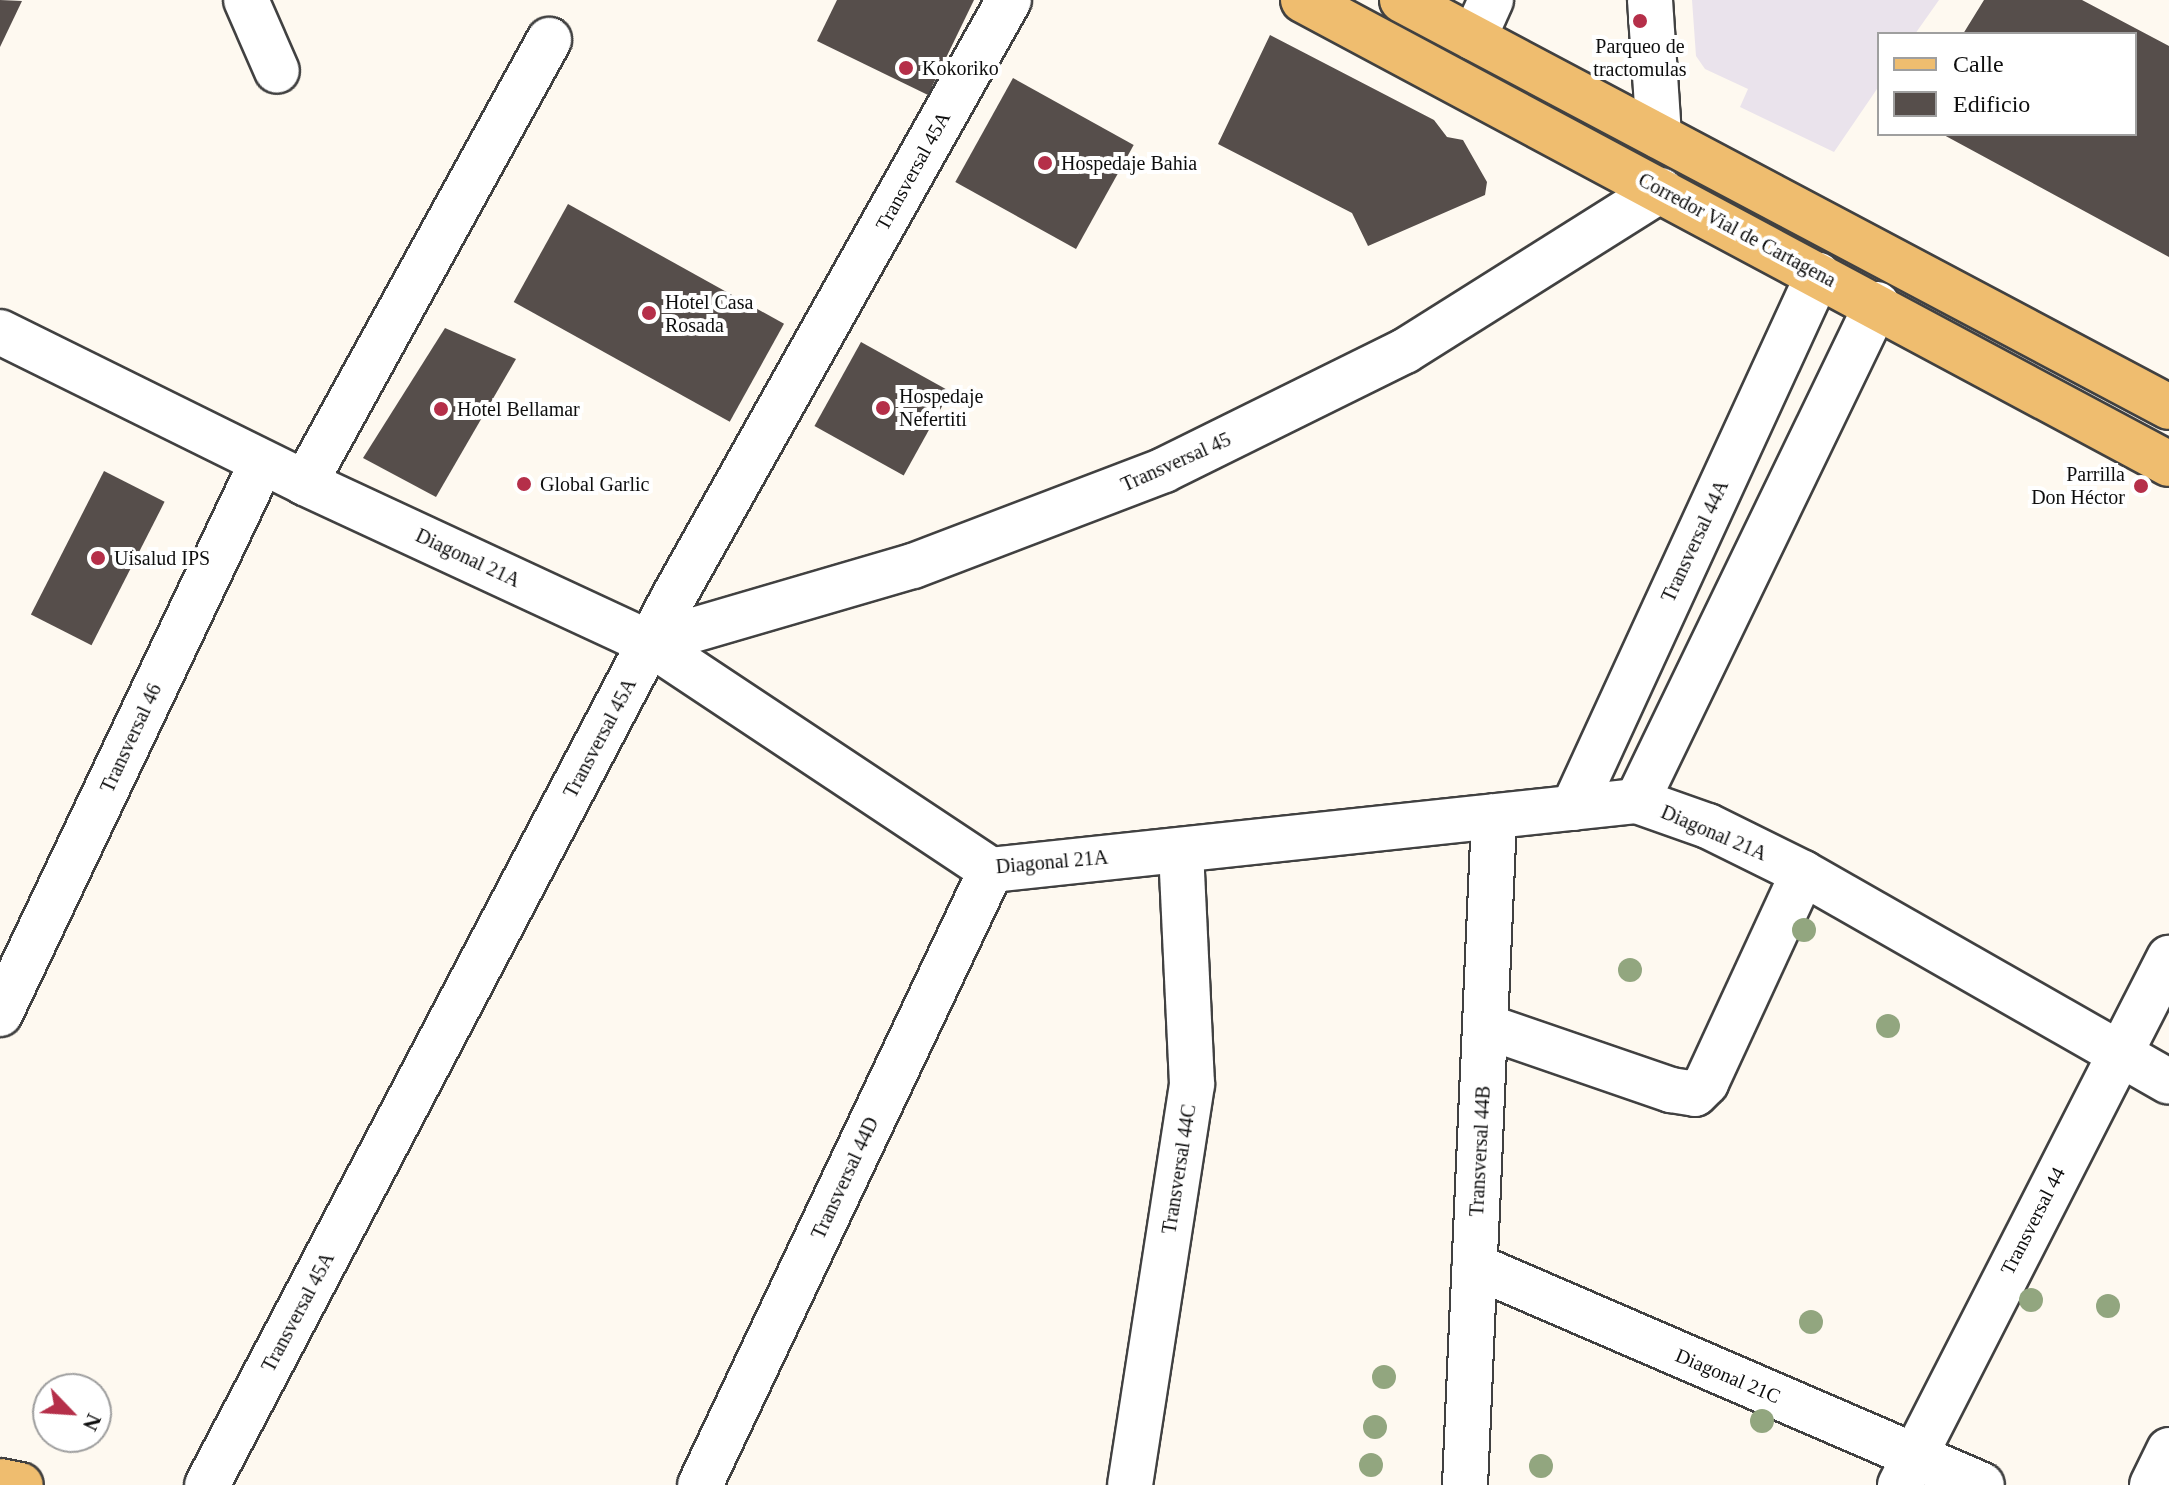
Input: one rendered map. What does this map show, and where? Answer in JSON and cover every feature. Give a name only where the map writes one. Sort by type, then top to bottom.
[{"type":"main road","name":"Corredor Vial de Cartagena","points":[[1303,0],[1877,304],[2169,464]]},
{"type":"main road","points":[[1402,0],[1483,19],[1659,136],[2169,407]]},
{"type":"main road","points":[[0,1481],[21,1485]]},
{"type":"street","points":[[246,0],[277,71]]},
{"type":"street","name":"Transversal 45A","points":[[207,1485],[649,643],[1009,0]]},
{"type":"street","points":[[1650,0],[1659,136]]},
{"type":"street","points":[[305,483],[549,40]]},
{"type":"street","name":"Transversal 45","points":[[649,643],[913,566],[1164,470],[1405,351],[1661,190]]},
{"type":"street","name":"Transversal 44A","points":[[1573,808],[1818,275]]},
{"type":"street","points":[[1637,801],[1877,304]]},
{"type":"street","name":"Diagonal 21A","points":[[2,340],[649,643],[991,870],[1637,801],[1708,826],[1803,873],[2169,1082]]},
{"type":"street","name":"Transversal 46","points":[[0,1014],[262,462]]},
{"type":"street","name":"Transversal 44B","points":[[1465,1485],[1494,817]]},
{"type":"street","name":"Transversal 44C","points":[[1130,1485],[1192,1084],[1181,850]]},
{"type":"street","name":"Transversal 44D","points":[[700,1485],[991,870]]},
{"type":"street","points":[[1485,1026],[1671,1090],[1695,1094],[1706,1083],[1803,873]]},
{"type":"street","name":"Transversal 44","points":[[1906,1471],[2118,1052],[2169,958]]},
{"type":"street","name":"Diagonal 21C","points":[[1475,1266],[1906,1471],[1982,1485]]},
{"type":"street","points":[[2152,1485],[2169,1450]]},
{"type":"shaded area","points":[[1692,0],[1939,0],[1916,32],[1877,32],[1877,89],[1834,152],[1740,107],[1748,89],[1705,69],[1696,56]]},
{"type":"building","points":[[0,0],[22,1],[0,47]]},
{"type":"building","name":"Kokoriko","points":[[837,0],[974,0],[928,95],[817,41]]},
{"type":"building","points":[[1984,0],[2082,0],[2169,46],[2169,257],[1946,136],[2137,136],[2137,32],[1964,32]]},
{"type":"building","points":[[1270,35],[1434,120],[1447,137],[1463,140],[1487,182],[1485,195],[1368,246],[1352,213],[1218,144]]},
{"type":"building","name":"Hospedaje Bahia","points":[[1013,78],[1134,145],[1076,249],[955,182]]},
{"type":"building","name":"Hotel Casa Rosada","points":[[568,204],[784,324],[730,422],[514,302]]},
{"type":"building","name":"Hotel Bellamar","points":[[445,328],[516,359],[436,497],[363,458]]},
{"type":"building","name":"Hospedaje Nefertiti","points":[[861,342],[950,391],[904,475],[814,426]]},
{"type":"building","name":"Uisalud IPS","points":[[104,471],[165,502],[91,645],[31,614]]},
{"type":"place","name":"Parqueo de tractomulas","points":[[1640,21]]},
{"type":"place","name":"Kokoriko","points":[[906,68]]},
{"type":"place","name":"Hospedaje Bahia","points":[[1045,163]]},
{"type":"place","name":"Hotel Casa Rosada","points":[[649,313]]},
{"type":"place","name":"Hospedaje Nefertiti","points":[[883,408]]},
{"type":"place","name":"Hotel Bellamar","points":[[441,409]]},
{"type":"place","name":"Global Garlic","points":[[524,484]]},
{"type":"place","name":"Parrilla Don Héctor","points":[[2141,486]]},
{"type":"place","name":"Uisalud IPS","points":[[98,558]]}]
